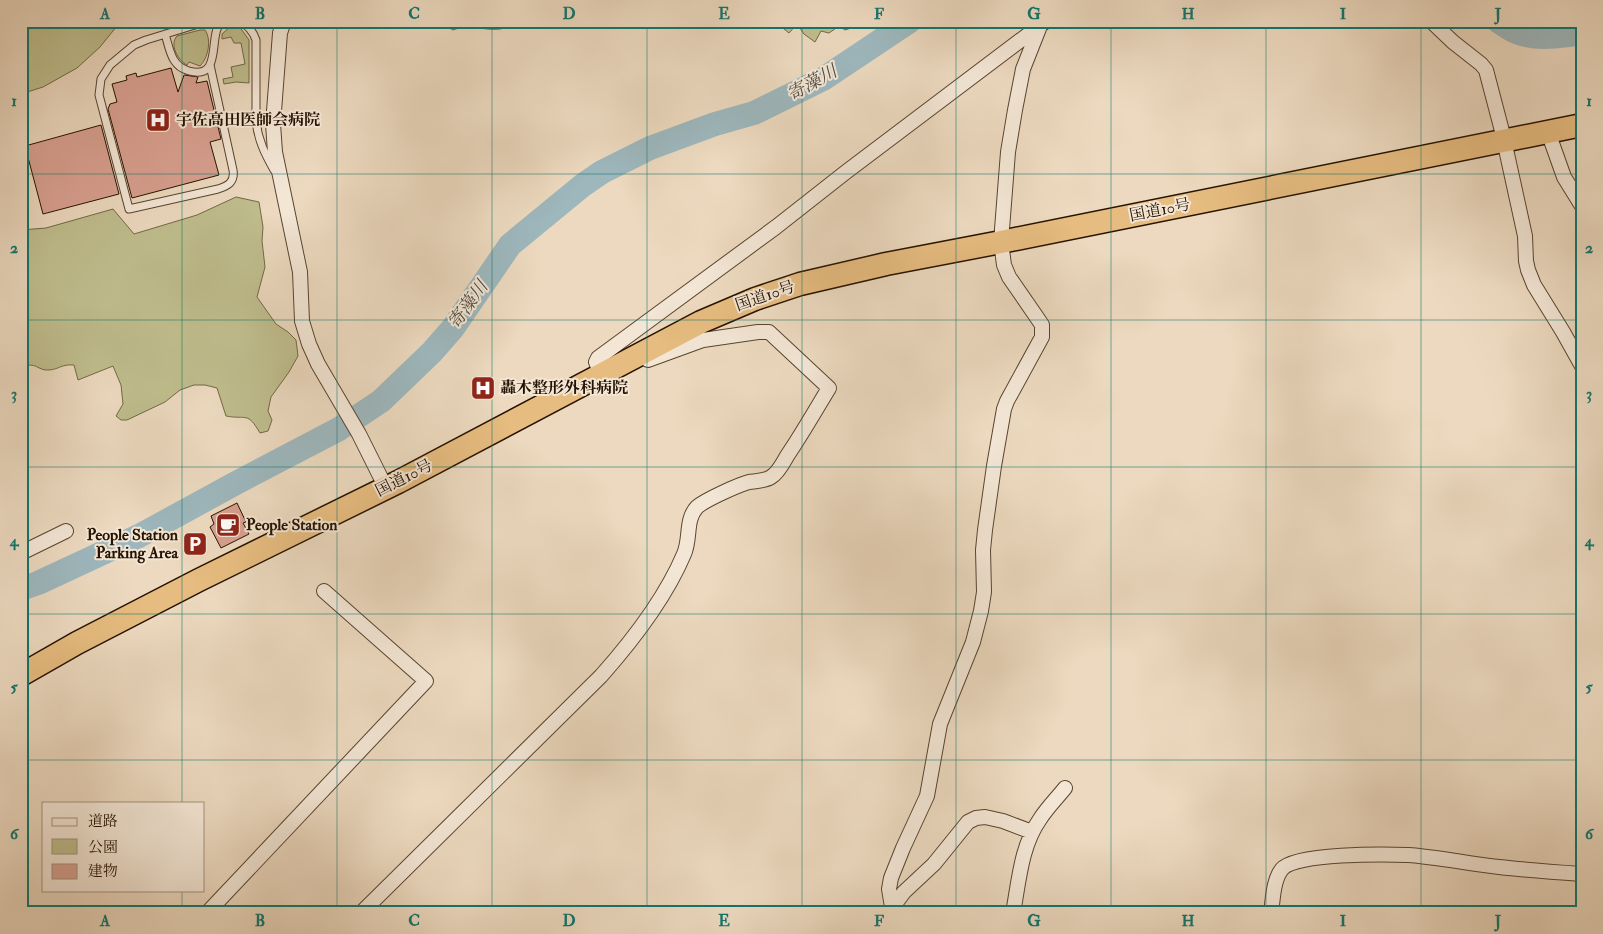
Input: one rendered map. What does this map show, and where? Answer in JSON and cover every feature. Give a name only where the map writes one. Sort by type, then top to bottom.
[{"type":"highway","name":"国道10号","points":[[21,674],[199,580],[386,488],[701,322],[731,308],[778,291],[886,264],[1582,125]]},
{"type":"street","points":[[284,21],[280,33],[273,124],[275,152],[283,183],[301,281],[300,312],[313,354],[359,434],[386,488]]},
{"type":"street","points":[[1431,21],[1486,70],[1525,236],[1528,270],[1534,285],[1582,366]]},
{"type":"street","points":[[893,910],[889,889],[891,878],[927,796],[940,724],[973,642],[981,611],[984,592],[983,550],[985,530],[1004,409],[1042,337],[1042,326],[1009,277],[1004,265],[1001,242],[1008,152],[1015,110],[1024,69],[1043,23]]},
{"type":"street","points":[[361,913],[601,676],[623,651],[651,613],[667,587],[688,546],[689,520],[698,506],[742,485],[771,477],[798,441],[829,388],[769,332],[703,340],[601,375],[596,362],[598,358],[776,227],[1043,23]]},
{"type":"street","points":[[1548,132],[1564,176],[1582,206]]},
{"type":"street","points":[[1563,332],[1582,341]]},
{"type":"street","points":[[21,553],[66,530]]},
{"type":"street","points":[[207,913],[426,681],[324,591]]},
{"type":"street","points":[[1013,913],[1021,866],[1032,832],[1040,819],[1066,788]]},
{"type":"street","points":[[893,910],[904,892],[934,864],[968,822],[976,818],[985,817],[1003,821],[1032,832]]},
{"type":"street","points":[[1271,913],[1277,878],[1282,868],[1289,863],[1302,859],[1322,856],[1409,856],[1500,867],[1582,874]]},
{"type":"lane","points":[[208,21],[146,40],[128,49],[110,65],[101,79],[101,103],[129,209],[218,189],[233,180],[233,170],[210,64]]},
{"type":"lane","points":[[165,34],[173,60],[178,66],[195,72],[205,70],[214,54],[216,28],[223,21]]},
{"type":"lane","points":[[239,21],[250,28],[256,40],[256,122],[258,134],[267,158],[283,183]]},
{"type":"green space","points":[[21,21],[116,21],[117,26],[100,47],[77,68],[43,87],[21,94]]},
{"type":"green space","points":[[398,21],[580,21],[570,27],[528,22],[500,29],[464,27],[453,30],[433,22],[406,26]]},
{"type":"green space","points":[[774,21],[872,21],[845,30],[839,26],[829,33],[821,31],[815,42],[804,34],[797,24],[789,33]]},
{"type":"green space","points":[[229,24],[239,26],[249,40],[249,83],[236,82],[224,84],[223,79],[233,77],[231,67],[245,64],[241,43],[234,43],[231,37],[222,39],[222,34],[230,27]]},
{"type":"green space","points":[[205,30],[207,34],[209,44],[207,54],[200,66],[189,62],[187,65],[181,60],[174,48],[175,40],[177,36]]},
{"type":"green space","points":[[236,197],[259,202],[263,227],[262,241],[265,267],[257,297],[276,324],[296,340],[298,356],[271,397],[268,411],[272,420],[268,431],[260,433],[249,419],[226,416],[217,388],[194,385],[180,390],[165,402],[127,420],[121,420],[116,416],[123,404],[121,385],[113,366],[78,380],[74,365],[66,365],[49,370],[30,365],[21,367],[21,230],[46,228],[113,209],[134,234],[197,215]]},
{"type":"building","points":[[171,68],[178,92],[184,75],[198,77],[196,83],[207,81],[221,139],[210,142],[219,175],[132,198],[108,109],[110,104],[117,102],[112,84],[127,80],[126,76],[136,73],[137,77]]},
{"type":"building","points":[[101,125],[119,194],[43,214],[25,146]]},
{"type":"building","name":"People Station","points":[[237,503],[246,522],[243,523],[249,534],[221,548],[210,527],[214,524],[211,516]]},
{"type":"waterway","name":"寄藻川","points":[[21,589],[139,536],[339,429],[381,401],[432,352],[453,328],[510,245],[583,185],[602,172],[650,148],[715,124],[754,113],[823,79],[910,21]]},
{"type":"waterway","name":"寄藻川","points":[[1498,21],[1508,28],[1526,35],[1550,37],[1582,33]]},
{"type":"place","name":"宇佐高田医師会病院","points":[[158,120]]},
{"type":"place","name":"轟木整形外科病院","points":[[483,388]]},
{"type":"place","name":"People Station","points":[[228,525]]},
{"type":"place","name":"People Station Parking Area","points":[[195,544]]}]
